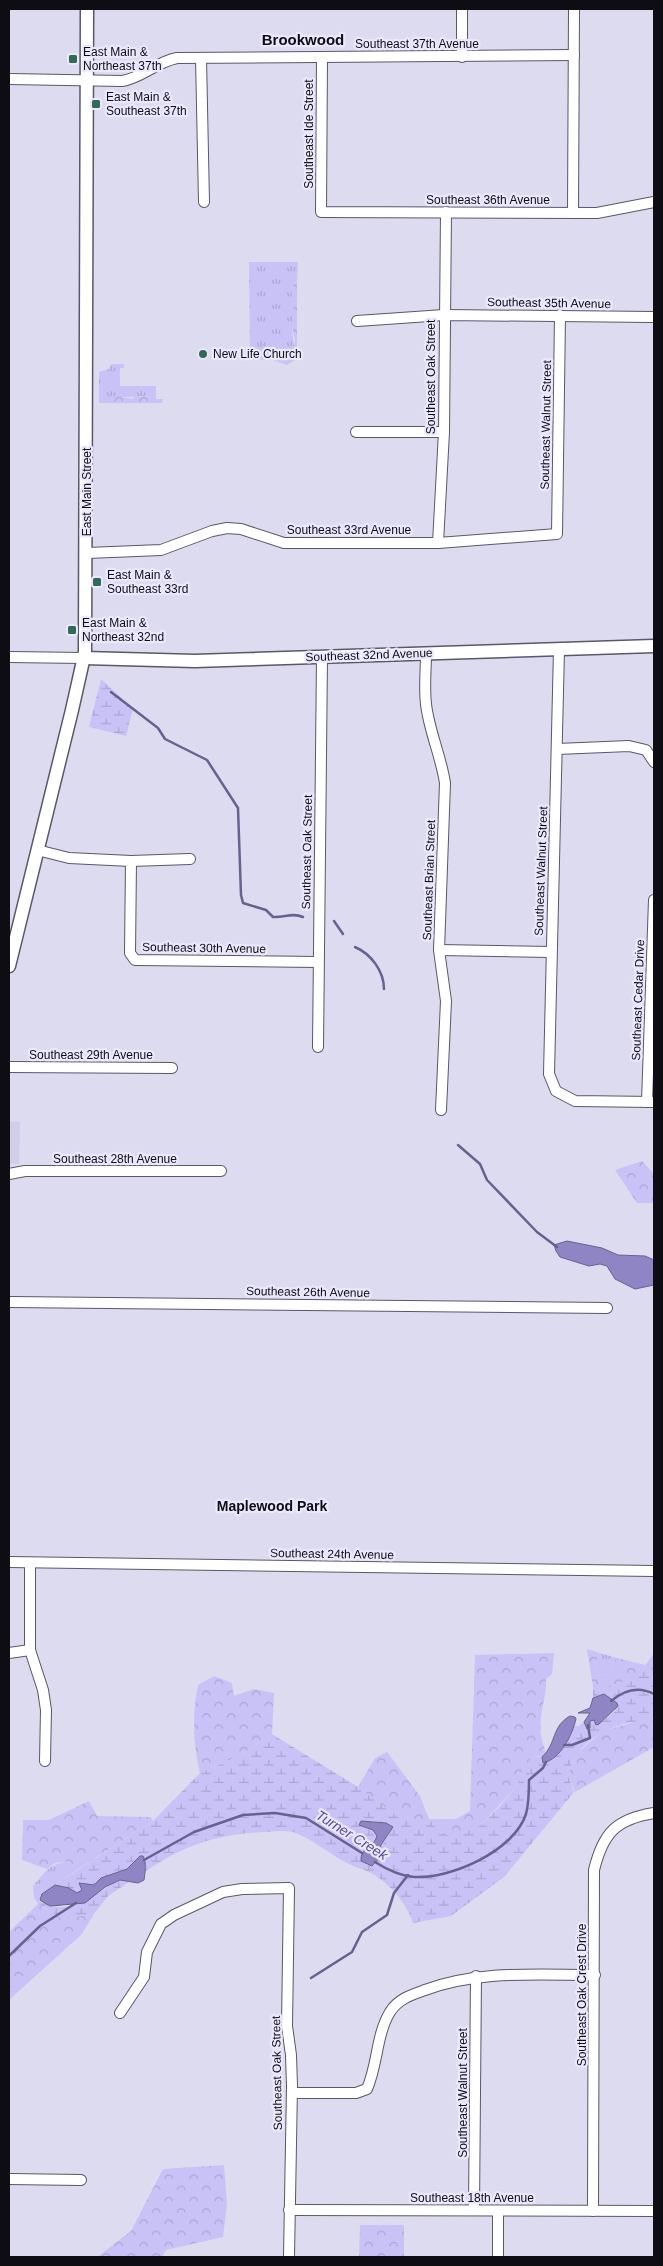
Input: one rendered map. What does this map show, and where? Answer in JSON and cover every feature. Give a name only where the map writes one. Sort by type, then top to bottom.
[{"type":"main road","name":"East Main Street","points":[[9,966],[11,946],[37,850],[84,658],[87,554],[87,9]]},
{"type":"main road","name":"Southeast 32nd Avenue","points":[[84,658],[195,661],[654,646]]},
{"type":"street","points":[[462,9],[462,57]]},
{"type":"street","points":[[573,213],[574,9]]},
{"type":"street","name":"Southeast 37th Avenue","points":[[9,79],[87,82],[131,80],[167,60],[201,58],[574,55]]},
{"type":"street","name":"Southeast Ide Street","points":[[321,212],[322,57]]},
{"type":"street","points":[[201,58],[204,202]]},
{"type":"street","name":"Southeast 36th Avenue","points":[[321,212],[573,213],[615,211],[654,202]]},
{"type":"street","name":"Southeast Oak Street","points":[[438,543],[444,432],[446,212]]},
{"type":"street","name":"Southeast 35th Avenue","points":[[357,321],[444,315],[560,315],[654,318]]},
{"type":"street","name":"Southeast Walnut Street","points":[[557,534],[560,315]]},
{"type":"street","points":[[356,432],[444,432]]},
{"type":"street","name":"Southeast 33rd Avenue","points":[[87,554],[161,550],[204,534],[227,528],[241,529],[284,543],[438,543],[557,534]]},
{"type":"street","name":"Southeast Walnut Street","points":[[559,649],[548,1074],[556,1091],[575,1101],[650,1102]]},
{"type":"street","name":"Southeast Brian Street","points":[[426,653],[426,703],[442,762],[445,783],[439,950],[446,1001],[441,1110]]},
{"type":"street","points":[[9,657],[84,658]]},
{"type":"street","name":"Southeast Oak Street","points":[[318,1047],[322,657]]},
{"type":"street","points":[[557,749],[629,746],[646,750],[654,762]]},
{"type":"street","points":[[37,850],[69,858],[130,861],[190,859]]},
{"type":"street","name":"Southeast 30th Avenue","points":[[130,861],[130,953],[135,960],[318,962]]},
{"type":"street","name":"Southeast Cedar Drive","points":[[650,1102],[654,900]]},
{"type":"street","points":[[439,950],[551,952]]},
{"type":"street","name":"Southeast 29th Avenue","points":[[9,1067],[172,1068]]},
{"type":"street","name":"Southeast 28th Avenue","points":[[9,1174],[25,1172],[221,1171]]},
{"type":"street","name":"Southeast 26th Avenue","points":[[9,1302],[607,1308]]},
{"type":"street","name":"Southeast 24th Avenue","points":[[9,1562],[654,1571]]},
{"type":"street","points":[[30,1563],[30,1650],[43,1690],[46,1710],[45,1761]]},
{"type":"street","points":[[9,1653],[30,1650]]},
{"type":"street","name":"Southeast Oak Crest Drive","points":[[593,2211],[594,1870],[605,1838],[619,1824],[634,1816],[654,1813]]},
{"type":"street","name":"Southeast Oak Street","points":[[120,2013],[144,1977],[147,1952],[161,1924],[174,1915],[223,1892],[242,1888],[289,1888],[287,2026],[291,2055],[292,2092],[289,2257]]},
{"type":"street","points":[[292,2092],[356,2092],[366,2089],[373,2075],[382,2029],[391,2011],[404,1998],[452,1981],[476,1976],[595,1975]]},
{"type":"street","name":"Southeast Walnut Street","points":[[474,2210],[476,1976]]},
{"type":"street","points":[[9,2179],[81,2180]]},
{"type":"street","name":"Southeast 18th Avenue","points":[[290,2210],[654,2211]]},
{"type":"street","points":[[498,2211],[498,2257]]},
{"type":"shaded area","points":[[9,1121],[20,1122],[19,1164],[9,1164]]},
{"type":"shaded area","points":[[567,1241],[602,1248],[618,1255],[645,1256],[654,1260],[654,1285],[635,1289],[615,1279],[607,1266],[600,1264],[589,1266],[560,1257],[554,1245]]},
{"type":"shaded area","points":[[604,1694],[617,1703],[618,1706],[599,1724],[596,1725],[594,1720],[590,1721],[590,1728],[587,1729],[584,1722],[590,1713],[578,1713],[590,1708],[593,1698]]},
{"type":"shaded area","points":[[570,1716],[576,1719],[569,1739],[555,1757],[543,1763],[542,1757],[547,1752],[557,1730],[564,1720]]},
{"type":"shaded area","points":[[361,1821],[386,1823],[393,1827],[381,1845],[380,1857],[372,1866],[361,1861],[361,1856],[377,1836],[373,1830],[359,1825]]},
{"type":"shaded area","points":[[140,1856],[143,1856],[144,1859],[145,1871],[144,1880],[138,1883],[120,1880],[105,1887],[85,1903],[50,1906],[40,1900],[42,1894],[55,1885],[69,1888],[77,1893],[82,1890],[79,1883],[94,1885],[101,1878],[127,1869]]},
{"type":"green space","points":[[249,262],[298,262],[297,281],[292,287],[295,306],[292,329],[295,357],[297,359],[287,365],[273,360],[250,359]]},
{"type":"green space","points":[[297,281],[297,359],[293,351],[295,340],[292,312],[295,304],[291,293],[293,285]]},
{"type":"green space","points":[[111,364],[124,364],[124,368],[120,368],[120,386],[156,386],[156,396],[99,398],[99,372],[109,369]]},
{"type":"green space","points":[[116,396],[132,399],[135,397],[156,396],[156,399],[163,399],[162,403],[99,403],[99,398]]},
{"type":"green space","points":[[101,679],[133,709],[126,736],[89,727]]},
{"type":"green space","points":[[642,1161],[654,1174],[654,1203],[637,1203],[615,1170]]},
{"type":"green space","points":[[587,1649],[600,1653],[595,1665],[597,1675],[602,1676],[610,1673],[613,1662],[617,1658],[645,1665],[638,1677],[599,1690],[593,1687]]},
{"type":"green space","points":[[554,1653],[552,1674],[546,1679],[540,1728],[545,1754],[542,1757],[537,1756],[523,1770],[517,1786],[480,1826],[452,1837],[439,1831],[429,1819],[456,1819],[470,1811],[475,1655]]},
{"type":"green space","points":[[600,1653],[617,1658],[613,1662],[610,1673],[602,1676],[597,1675],[595,1665]]},
{"type":"green space","points":[[654,1653],[654,1721],[622,1724],[593,1738],[585,1745],[576,1755],[568,1774],[574,1792],[504,1877],[451,1916],[413,1923],[402,1901],[383,1881],[367,1871],[344,1862],[305,1837],[287,1831],[234,1835],[204,1842],[174,1854],[146,1871],[145,1859],[140,1856],[127,1869],[101,1878],[94,1885],[82,1883],[82,1891],[77,1893],[69,1888],[55,1885],[153,1821],[200,1773],[241,1755],[272,1734],[358,1787],[401,1819],[429,1819],[439,1831],[452,1837],[480,1826],[499,1807],[517,1786],[523,1770],[531,1757],[542,1757],[543,1763],[549,1761],[562,1749],[574,1726],[579,1726],[583,1722],[588,1729],[590,1721],[594,1720],[599,1724],[615,1711],[617,1703],[609,1697],[599,1695],[593,1698],[593,1687],[599,1690],[637,1677]],"holes":[[[369,1821],[386,1823],[389,1835],[374,1866],[365,1848],[376,1841],[377,1837]]]},
{"type":"green space","points":[[214,1676],[232,1683],[234,1696],[254,1689],[274,1693],[272,1734],[241,1755],[200,1773],[194,1729],[196,1696],[198,1685]]},
{"type":"green space","points":[[641,1720],[654,1721],[654,1747],[575,1792],[568,1774],[577,1753],[603,1731]]},
{"type":"green space","points":[[387,1752],[420,1796],[429,1819],[401,1819],[358,1787],[375,1758]]},
{"type":"green space","points":[[89,1801],[97,1816],[151,1817],[153,1821],[77,1870],[70,1861],[55,1863],[47,1869],[22,1860],[23,1820],[49,1820]]},
{"type":"green space","points":[[70,1861],[77,1870],[42,1894],[38,1904],[34,1897],[33,1886],[52,1866]]},
{"type":"green space","points":[[120,1880],[129,1882],[108,1896],[94,1914],[63,1919],[38,1904],[40,1900],[51,1905],[72,1906]]},
{"type":"green space","points":[[38,1904],[63,1919],[94,1914],[82,1934],[9,2000],[9,1932]]},
{"type":"green space","points":[[224,2165],[227,2204],[223,2237],[166,2250],[162,2257],[97,2257],[131,2231],[163,2169]]},
{"type":"green space","points":[[360,2225],[404,2225],[404,2257],[359,2257]]},
{"type":"waterway","points":[[111,692],[158,728],[165,739],[207,760],[238,808],[241,895],[243,903],[266,910],[273,917],[295,915],[303,917]]},
{"type":"waterway","points":[[334,921],[343,934]]},
{"type":"waterway","points":[[355,947],[376,964],[382,976],[384,989]]},
{"type":"waterway","points":[[458,1145],[480,1164],[487,1180],[537,1232],[557,1247]]},
{"type":"waterway","name":"Turner Creek","points":[[611,1701],[621,1694],[632,1690],[643,1690],[654,1694]]},
{"type":"waterway","name":"Turner Creek","points":[[564,1745],[572,1745],[590,1738],[588,1725]]},
{"type":"waterway","name":"Turner Creek","points":[[375,1862],[404,1875],[414,1877],[429,1876],[463,1868],[495,1851],[509,1840],[519,1827],[527,1810],[529,1780],[543,1768],[546,1762]]},
{"type":"waterway","name":"Turner Creek","points":[[144,1860],[194,1832],[243,1815],[275,1813],[306,1818],[362,1853]]},
{"type":"waterway","points":[[311,1978],[352,1952],[362,1932],[387,1915],[394,1893],[408,1875]]},
{"type":"waterway","name":"Turner Creek","points":[[9,1956],[40,1926],[76,1903]]},
{"type":"place","name":"East Main & Northeast 37th","points":[[73,59]]},
{"type":"place","name":"East Main & Southeast 37th","points":[[96,104]]},
{"type":"place","name":"New Life Church","points":[[203,354]]},
{"type":"place","name":"East Main & Southeast 33rd","points":[[97,582]]},
{"type":"place","name":"East Main & Northeast 32nd","points":[[72,630]]},
{"type":"district","name":"Brookwood","points":[[303,39]]},
{"type":"district","name":"Maplewood Park","points":[[272,1506]]}]
